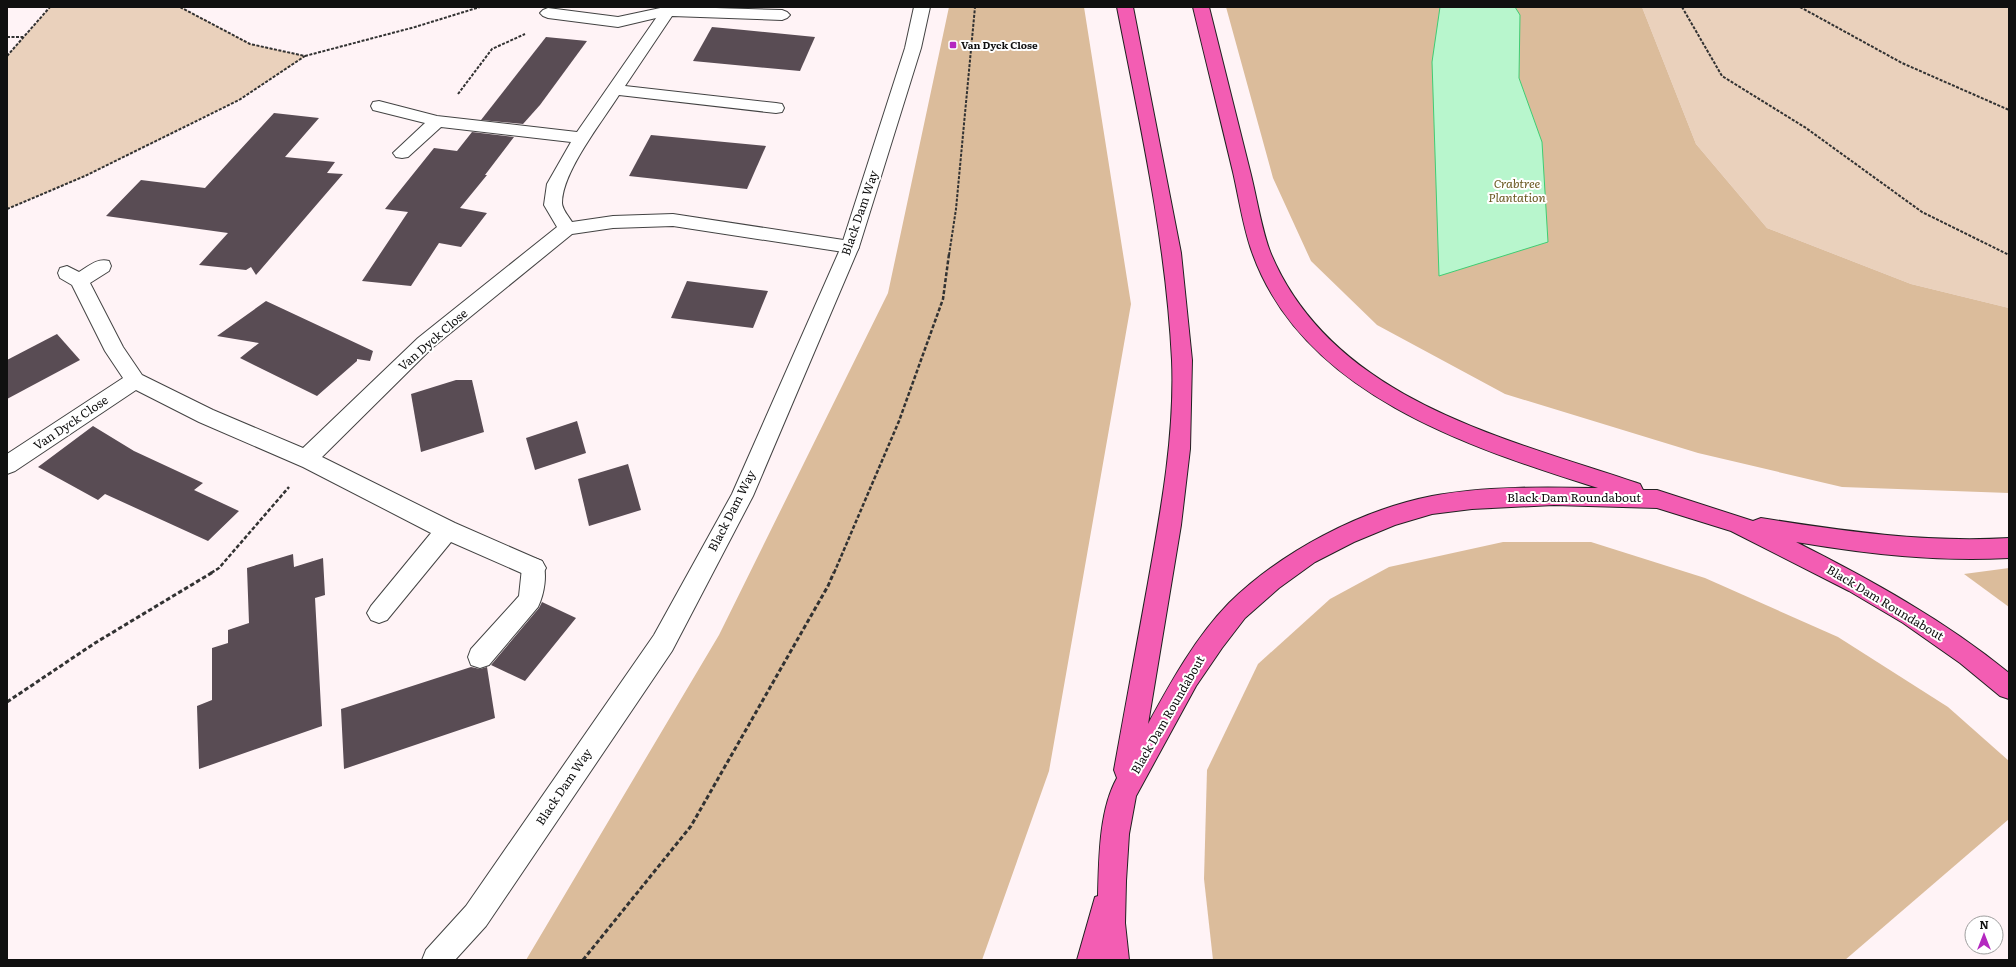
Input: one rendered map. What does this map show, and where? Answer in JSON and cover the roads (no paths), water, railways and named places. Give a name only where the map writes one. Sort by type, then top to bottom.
[{"type":"highway","points":[[1123,793],[1145,676],[1170,525],[1179,449],[1182,398],[1181,354],[1172,253],[1157,167],[1125,7]]},
{"type":"highway","points":[[1201,7],[1261,252],[1273,278],[1305,326],[1330,351],[1356,373],[1418,410],[1459,430],[1508,450],[1657,499]]},
{"type":"highway","name":"Black Dam Roundabout","points":[[1115,960],[1111,923],[1112,881],[1115,834],[1123,793],[1155,733],[1187,678],[1213,640],[1237,611],[1271,580],[1307,555],[1346,535],[1390,517],[1432,505],[1472,500],[1554,496],[1657,499],[1738,524],[1825,567],[1911,616],[1969,655],[2009,688]]},
{"type":"highway","points":[[1738,524],[1900,548],[1952,550],[2009,548]]},
{"type":"highway","points":[[1091,960],[1112,881]]},
{"type":"street","name":"Black Dam Way","points":[[436,960],[476,916],[663,642],[742,496],[850,247],[913,48],[922,7]]},
{"type":"street","points":[[668,11],[582,138],[556,184],[553,205],[567,229],[613,222],[673,220],[850,247]]},
{"type":"street","points":[[548,13],[618,22],[668,11],[782,16]]},
{"type":"street","points":[[615,90],[776,108]]},
{"type":"street","points":[[379,106],[437,121],[582,138]]},
{"type":"street","points":[[402,153],[437,121]]},
{"type":"street","name":"Van Dyck Close","points":[[309,460],[425,343],[567,229]]},
{"type":"street","points":[[102,266],[73,277],[115,351],[135,380],[206,416],[309,460],[447,530],[534,568],[530,600],[480,657]]},
{"type":"street","name":"Van Dyck Close","points":[[7,465],[135,380]]},
{"type":"street","points":[[379,613],[447,530]]},
{"type":"place","name":"Van Dyck Close","points":[[953,45]]},
{"type":"park label","name":"Crabtree Plantation","points":[[1517,191]]}]
